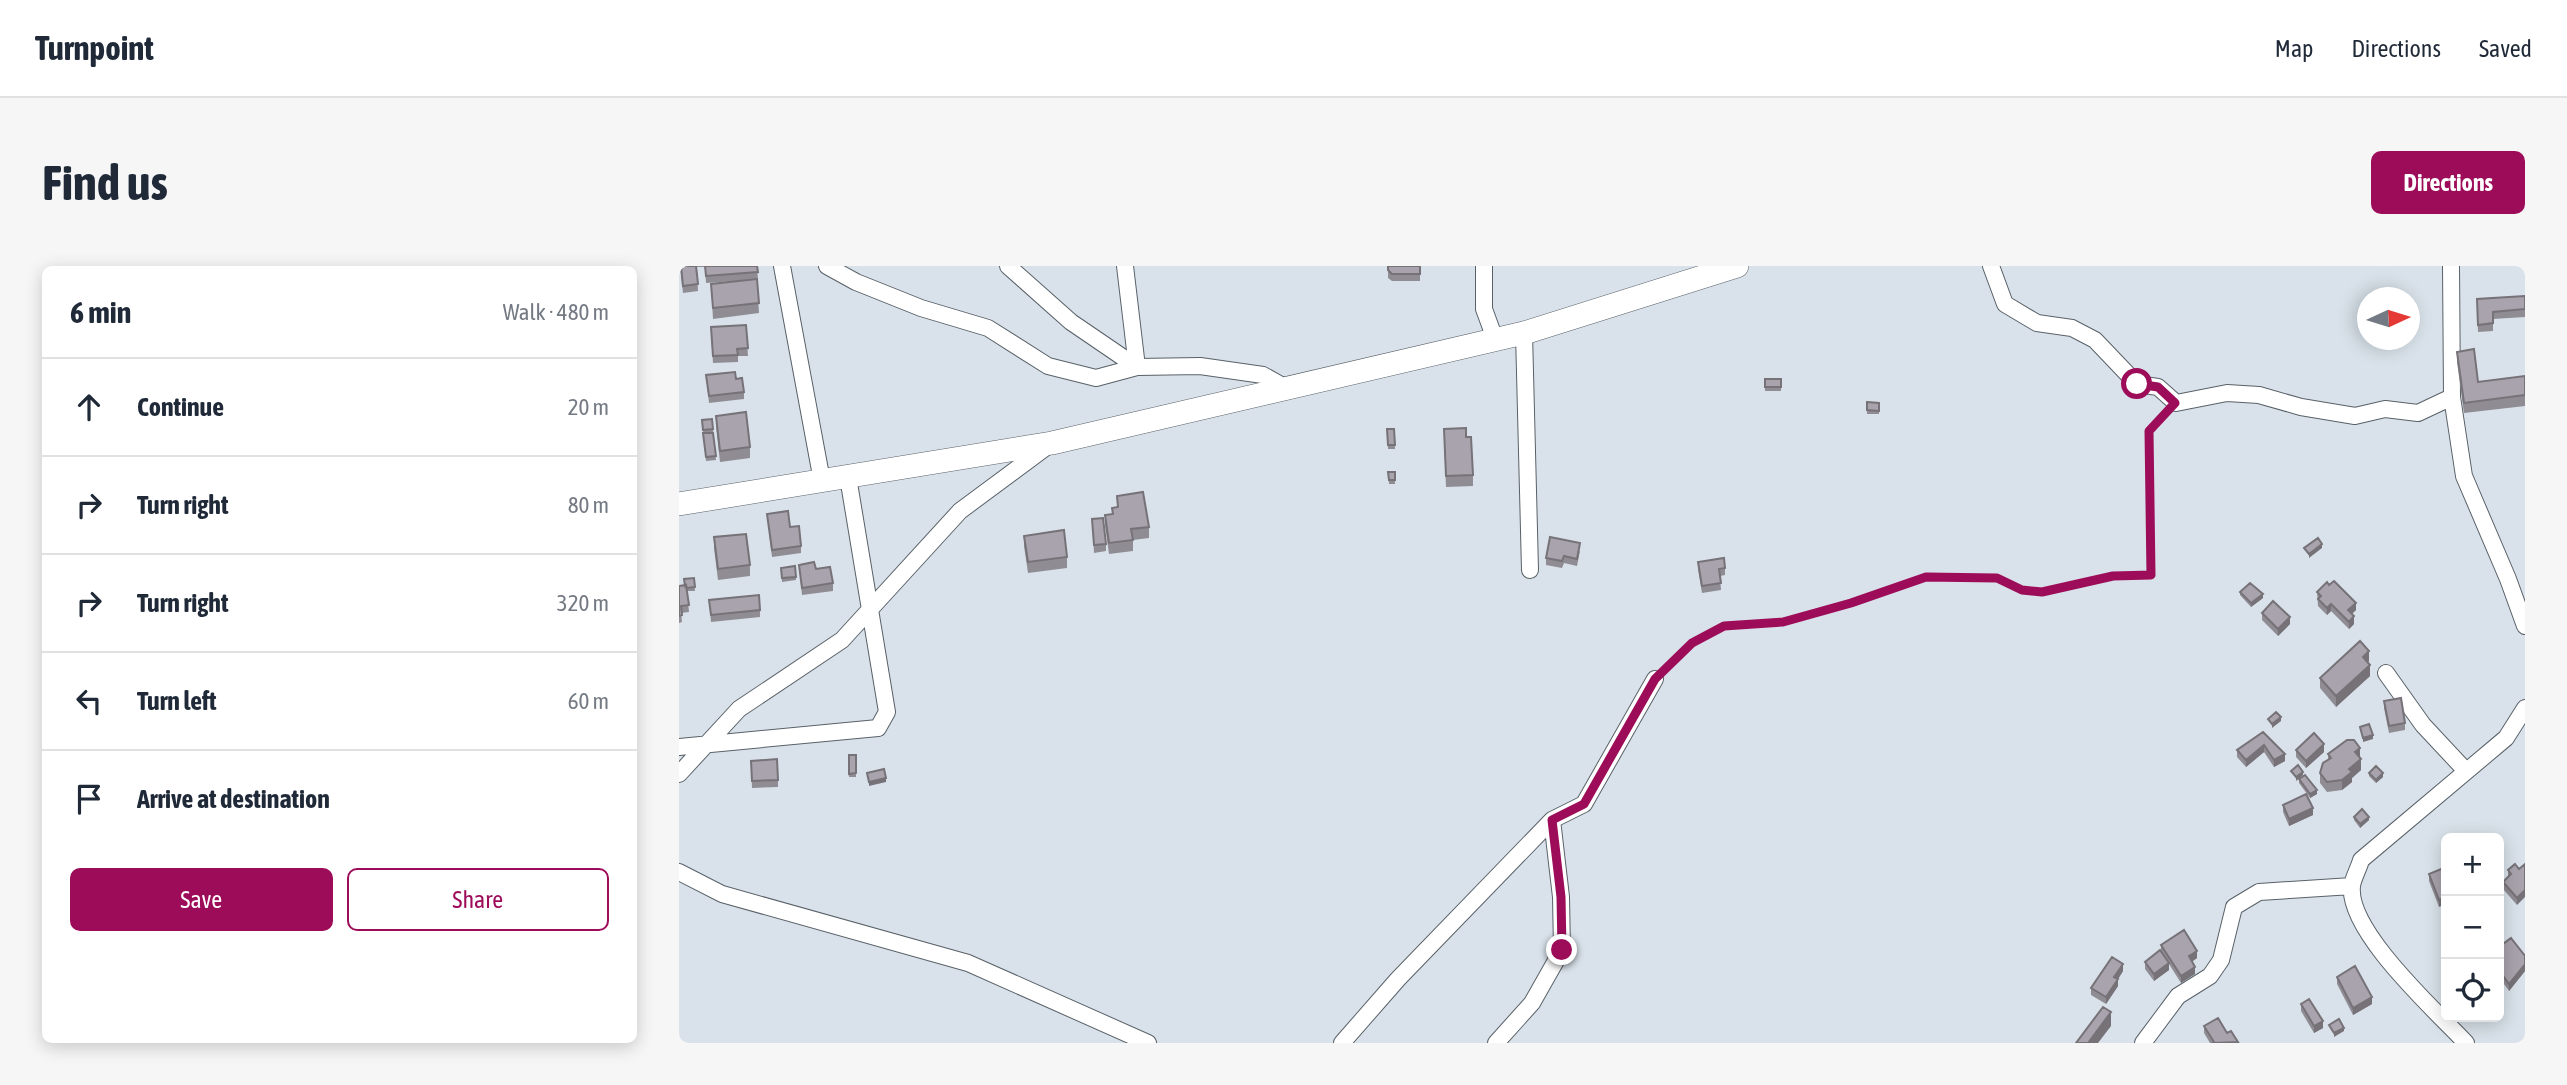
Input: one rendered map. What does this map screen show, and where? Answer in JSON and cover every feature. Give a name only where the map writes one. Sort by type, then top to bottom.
[{"type":"street","points":[[782,266],[823,481]]},
{"type":"street","points":[[827,266],[856,282],[921,308],[988,328],[1048,366],[1096,378],[1137,367],[1200,366],[1263,375],[1288,389]]},
{"type":"street","points":[[1007,266],[1071,322],[1137,367]]},
{"type":"street","points":[[1125,266],[1137,367]]},
{"type":"street","points":[[1483,266],[1484,309],[1495,339]]},
{"type":"street","points":[[679,504],[1052,443],[1524,333],[1737,266]]},
{"type":"street","points":[[1991,266],[2004,304],[2037,323],[2072,328],[2095,340],[2137,384],[2158,387],[2175,403],[2227,393],[2259,396],[2301,407],[2355,416],[2385,410],[2418,413],[2452,397]]},
{"type":"street","points":[[2451,266],[2452,397],[2464,476],[2525,626]]},
{"type":"street","points":[[1524,333],[1530,570]]},
{"type":"street","points":[[679,774],[739,709],[842,640],[960,511],[1052,443]]},
{"type":"street","points":[[679,747],[878,728],[887,712],[848,477]]},
{"type":"street","points":[[2508,579],[2525,591]]},
{"type":"street","points":[[2386,673],[2423,726],[2466,771]]},
{"type":"street","points":[[1342,1043],[1398,979],[1552,820],[1584,804],[1655,679]]},
{"type":"street","points":[[2466,1043],[2373,943],[2358,916],[2352,886],[2361,860],[2506,738],[2525,708]]},
{"type":"street","points":[[1496,1043],[1532,1003],[1562,950],[1561,897],[1552,820]]},
{"type":"street","points":[[679,872],[722,894],[968,963],[1148,1043]]},
{"type":"street","points":[[2143,1043],[2178,996],[2210,976],[2221,960],[2234,907],[2259,892],[2352,886]]},
{"type":"path","points":[[1655,679],[1692,643],[1724,626],[1783,622],[1851,603],[1926,577],[1997,578],[2022,590],[2042,592],[2113,576],[2151,575],[2149,431],[2175,403]]},
{"type":"building","points":[[681,266],[696,266],[698,284],[683,286]]},
{"type":"building","points":[[705,266],[757,266],[758,272],[706,276]]},
{"type":"building","points":[[1388,266],[1420,266],[1420,274],[1392,274]]},
{"type":"building","points":[[757,279],[759,303],[713,308],[711,284]]},
{"type":"building","points":[[2525,296],[2525,309],[2493,312],[2493,323],[2478,325],[2477,299]]},
{"type":"building","points":[[746,325],[748,348],[737,349],[738,355],[713,356],[711,327]]},
{"type":"building","points":[[2474,349],[2478,382],[2525,376],[2525,395],[2464,403],[2457,352]]},
{"type":"building","points":[[735,372],[736,379],[742,378],[744,392],[709,396],[706,375]]},
{"type":"building","points":[[1765,379],[1781,379],[1781,387],[1765,387]]},
{"type":"building","points":[[1867,402],[1879,403],[1879,411],[1867,410]]},
{"type":"building","points":[[746,412],[750,447],[720,451],[716,416]]},
{"type":"building","points":[[712,419],[713,429],[703,430],[702,420]]},
{"type":"building","points":[[1466,428],[1466,437],[1471,437],[1473,475],[1446,476],[1444,429]]},
{"type":"building","points":[[1387,429],[1394,429],[1395,445],[1388,445]]},
{"type":"building","points":[[703,433],[713,433],[716,456],[706,457]]},
{"type":"building","points":[[1388,472],[1395,472],[1395,480],[1389,480]]},
{"type":"building","points":[[1143,492],[1149,527],[1131,529],[1133,540],[1109,543],[1105,515],[1113,514],[1112,508],[1118,507],[1117,496]]},
{"type":"building","points":[[788,511],[790,527],[799,526],[801,546],[772,550],[767,514]]},
{"type":"building","points":[[1103,518],[1106,544],[1094,545],[1092,519]]},
{"type":"building","points":[[1064,530],[1067,557],[1028,562],[1024,536]]},
{"type":"building","points":[[746,534],[750,565],[718,569],[714,537]]},
{"type":"building","points":[[1550,537],[1580,543],[1577,559],[1564,556],[1562,561],[1546,558]]},
{"type":"building","points":[[2318,538],[2322,544],[2309,554],[2304,548]]},
{"type":"building","points":[[1724,558],[1725,568],[1719,569],[1721,583],[1702,586],[1698,562]]},
{"type":"building","points":[[814,562],[816,569],[830,567],[833,583],[802,588],[799,565]]},
{"type":"building","points":[[795,566],[796,577],[782,578],[781,568]]},
{"type":"building","points":[[694,578],[695,587],[687,588],[684,579]]},
{"type":"building","points":[[2334,581],[2356,603],[2348,610],[2354,616],[2349,622],[2331,604],[2327,608],[2318,599],[2321,596],[2317,592],[2327,582],[2329,585]]},
{"type":"building","points":[[2250,583],[2263,594],[2251,603],[2240,592]]},
{"type":"building","points":[[686,585],[689,605],[681,606],[682,615],[679,616],[679,586]]},
{"type":"building","points":[[759,595],[760,610],[711,615],[709,600]]},
{"type":"building","points":[[2273,601],[2290,617],[2278,629],[2262,613]]},
{"type":"building","points":[[2360,641],[2369,651],[2363,657],[2370,665],[2336,696],[2320,678]]},
{"type":"building","points":[[2401,698],[2405,723],[2389,726],[2384,701]]},
{"type":"building","points":[[2276,712],[2281,717],[2272,724],[2268,719]]},
{"type":"building","points":[[2369,724],[2373,735],[2363,738],[2360,727]]},
{"type":"building","points":[[2263,732],[2285,754],[2274,760],[2264,745],[2246,760],[2237,750]]},
{"type":"building","points":[[2314,733],[2324,744],[2306,761],[2296,750]]},
{"type":"building","points":[[2347,740],[2354,740],[2360,748],[2355,752],[2361,759],[2349,769],[2352,772],[2342,780],[2327,782],[2320,773],[2323,763],[2331,758],[2328,754]]},
{"type":"building","points":[[849,755],[856,755],[856,773],[849,774]]},
{"type":"building","points":[[777,759],[778,780],[752,781],[751,761]]},
{"type":"building","points":[[2298,765],[2303,772],[2296,777],[2291,771]]},
{"type":"building","points":[[2376,766],[2383,773],[2376,780],[2369,773]]},
{"type":"building","points":[[884,769],[886,778],[869,782],[867,773]]},
{"type":"building","points":[[2305,775],[2317,790],[2310,794],[2299,779]]},
{"type":"building","points":[[2306,794],[2313,808],[2289,819],[2283,805]]},
{"type":"building","points":[[2362,809],[2369,817],[2360,824],[2354,817]]},
{"type":"building","points":[[2515,864],[2519,869],[2525,864],[2525,890],[2517,898],[2504,883],[2511,874],[2508,870]]},
{"type":"building","points":[[2441,869],[2441,899],[2439,900],[2429,874]]},
{"type":"building","points":[[2184,930],[2197,951],[2189,956],[2195,967],[2181,976],[2161,945]]},
{"type":"building","points":[[2511,938],[2525,956],[2525,964],[2509,984],[2504,977],[2504,943]]},
{"type":"building","points":[[2160,950],[2169,963],[2154,974],[2145,962]]},
{"type":"building","points":[[2112,957],[2123,964],[2114,977],[2118,979],[2106,997],[2091,988]]},
{"type":"building","points":[[2355,966],[2372,997],[2353,1008],[2337,977]]},
{"type":"building","points":[[2309,999],[2323,1021],[2314,1026],[2301,1004]]},
{"type":"building","points":[[2103,1007],[2111,1012],[2088,1043],[2076,1043]]},
{"type":"building","points":[[2218,1018],[2227,1033],[2231,1031],[2238,1042],[2213,1043],[2204,1026]]},
{"type":"building","points":[[2339,1019],[2344,1028],[2334,1033],[2329,1025]]},
{"type":"route","points":[[1562,950],[1561,897],[1552,820],[1584,804],[1655,679],[1692,643],[1724,626],[1783,622],[1851,603],[1926,577],[1997,578],[2022,590],[2042,592],[2113,576],[2151,575],[2149,431],[2175,403],[2158,387],[2137,384]]}]
